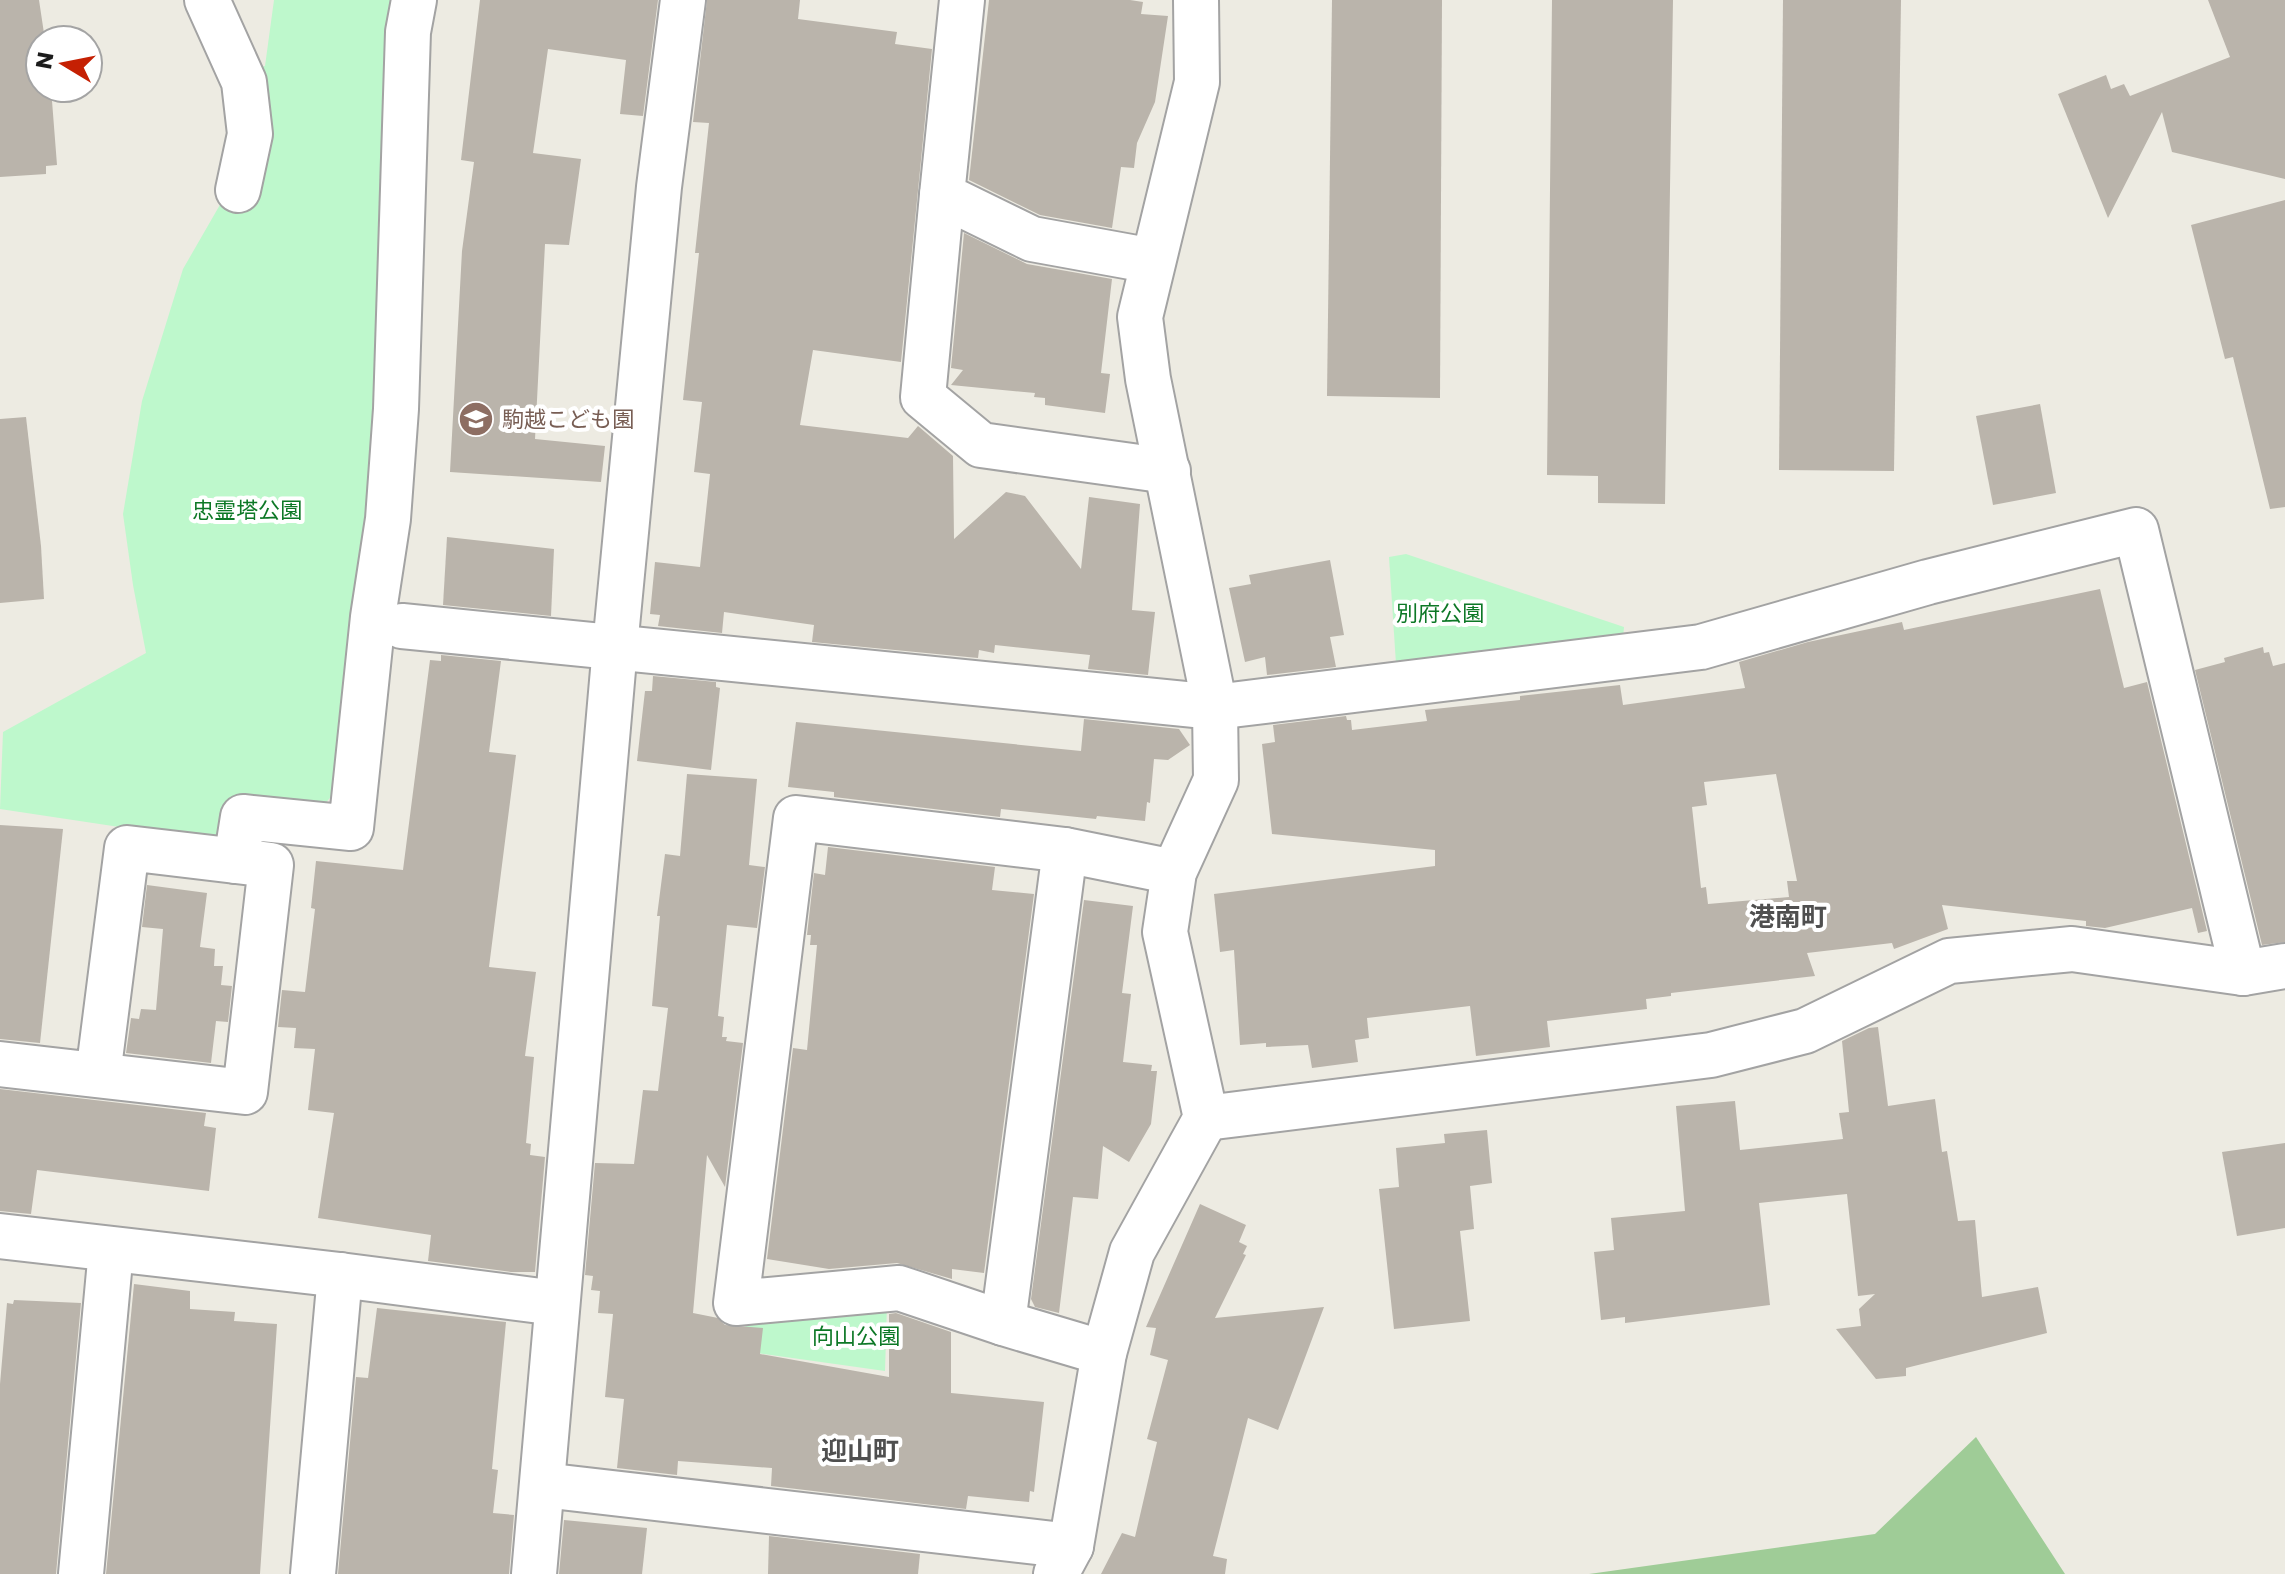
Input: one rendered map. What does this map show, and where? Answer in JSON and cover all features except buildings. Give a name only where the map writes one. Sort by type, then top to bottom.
[{"type":"street","points":[[207,0],[244,82],[250,134],[238,190]]},
{"type":"street","points":[[237,851],[243,817],[351,828],[373,617],[391,487],[397,393],[408,32],[414,0]]},
{"type":"street","points":[[534,1574],[615,647],[659,187],[683,0]]},
{"type":"street","points":[[962,0],[923,397],[981,445],[1168,471]]},
{"type":"street","points":[[543,1485],[1064,1560],[1104,1353],[1132,1252],[1206,1118],[1165,932],[1174,872],[1216,780],[1215,707],[1148,379],[1140,317],[1197,82],[1196,0]]},
{"type":"street","points":[[942,195],[1032,239],[1153,261]]},
{"type":"street","points":[[402,626],[1215,707],[1701,647],[1928,582],[2136,530],[2264,969],[2072,949],[1949,961],[1805,1031],[1711,1055],[1206,1118]]},
{"type":"street","points":[[1104,1353],[899,1288],[736,1303],[796,818],[1065,850],[1174,872]]},
{"type":"street","points":[[0,1064],[245,1092],[271,865],[237,851],[127,848],[98,1075]]},
{"type":"street","points":[[1003,1323],[1065,850]]},
{"type":"street","points":[[0,1236],[556,1303]]},
{"type":"street","points":[[81,1574],[111,1250]]},
{"type":"street","points":[[313,1574],[340,1275]]},
{"type":"green space","name":"忠霊塔公園","points":[[274,0],[396,0],[371,504],[341,786],[318,811],[219,842],[0,809],[3,732],[146,653],[123,514],[142,401],[183,269],[221,203],[235,138],[223,75],[265,66]]},
{"type":"green space","name":"別府公園","points":[[1406,554],[1624,627],[1623,638],[1396,664],[1389,557]]},
{"type":"green space","name":"向山公園","points":[[887,1304],[885,1371],[743,1351],[746,1319]]},
{"type":"green space","points":[[1976,1437],[2065,1574],[1589,1574],[1875,1534]]},
{"type":"place","name":"駒越こども園","points":[[476,419]]},
{"type":"district","name":"港南町","points":[[1788,917]]},
{"type":"district","name":"迎山町","points":[[860,1451]]}]
